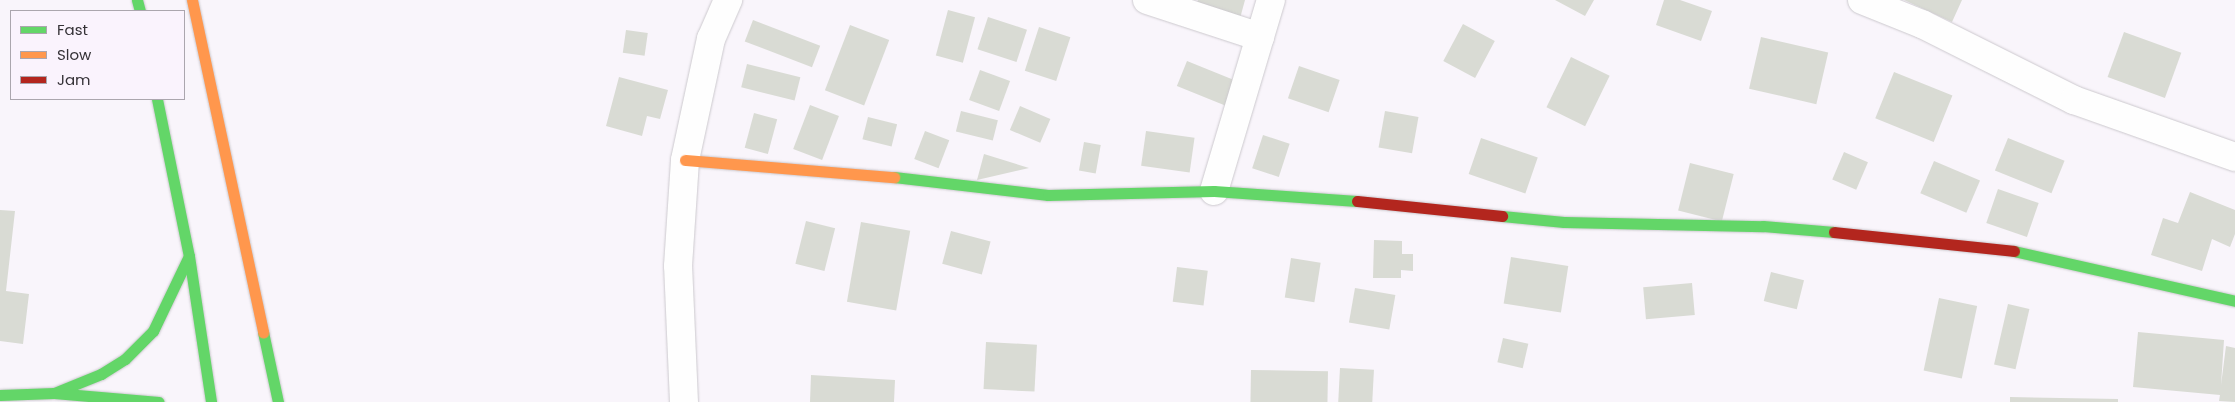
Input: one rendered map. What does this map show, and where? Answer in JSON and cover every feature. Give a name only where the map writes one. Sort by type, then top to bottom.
[{"type":"main road","points":[[192,0],[278,402]]},
{"type":"main road","points":[[158,100],[189,256],[211,402]]},
{"type":"main road","points":[[685,160],[884,176],[1048,196],[1153,195],[1214,191],[1277,193],[1564,222],[1763,226],[1998,247],[2235,301]]},
{"type":"main road","points":[[54,393],[101,374],[125,359],[153,330],[171,299],[189,256]]},
{"type":"main road","points":[[0,395],[54,393],[159,402]]},
{"type":"street","points":[[684,402],[678,266],[685,160],[711,39],[728,0]]},
{"type":"street","points":[[1147,0],[1260,37]]},
{"type":"street","points":[[1214,191],[1271,0]]},
{"type":"street","points":[[1862,0],[1922,24],[2074,100],[2235,157]]},
{"type":"building","points":[[1198,0],[1245,0],[1239,22],[1195,10]]},
{"type":"building","points":[[1555,0],[1594,0],[1585,16]]},
{"type":"building","points":[[1664,0],[1680,0],[1712,11],[1701,41],[1656,25]]},
{"type":"building","points":[[1904,0],[1962,0],[1952,22]]},
{"type":"building","points":[[948,10],[975,17],[963,63],[936,55]]},
{"type":"building","points":[[988,17],[1027,30],[1016,62],[977,49]]},
{"type":"building","points":[[753,20],[820,46],[812,67],[745,41]]},
{"type":"building","points":[[1463,24],[1495,41],[1475,78],[1443,61]]},
{"type":"building","points":[[850,25],[889,40],[864,105],[825,90]]},
{"type":"building","points":[[1039,27],[1070,37],[1056,81],[1025,71]]},
{"type":"building","points":[[626,30],[648,33],[645,56],[623,53]]},
{"type":"building","points":[[2124,32],[2181,53],[2165,98],[2108,77]]},
{"type":"building","points":[[1761,37],[1828,53],[1816,104],[1749,89]]},
{"type":"building","points":[[1571,57],[1610,76],[1585,126],[1546,107]]},
{"type":"building","points":[[1187,61],[1235,80],[1225,106],[1177,86]]},
{"type":"building","points":[[747,64],[800,77],[795,101],[741,87]]},
{"type":"building","points":[[1299,66],[1340,80],[1329,112],[1288,98]]},
{"type":"building","points":[[980,70],[1010,81],[999,111],[969,100]]},
{"type":"building","points":[[1894,72],[1952,96],[1934,142],[1875,118]]},
{"type":"building","points":[[619,77],[668,90],[660,119],[647,116],[642,136],[606,126]]},
{"type":"building","points":[[810,105],[839,116],[822,160],[793,149]]},
{"type":"building","points":[[1020,106],[1050,119],[1040,143],[1010,130]]},
{"type":"building","points":[[961,111],[998,120],[993,141],[956,131]]},
{"type":"building","points":[[1385,111],[1418,117],[1412,153],[1379,147]]},
{"type":"building","points":[[754,113],[777,119],[768,154],[745,148]]},
{"type":"building","points":[[868,117],[897,124],[892,147],[862,139]]},
{"type":"building","points":[[925,131],[949,140],[939,168],[914,159]]},
{"type":"building","points":[[1146,131],[1195,138],[1190,172],[1141,166]]},
{"type":"building","points":[[1263,135],[1290,144],[1279,177],[1252,168]]},
{"type":"building","points":[[1481,138],[1538,158],[1525,193],[1469,174]]},
{"type":"building","points":[[2008,138],[2065,161],[2051,193],[1995,170]]},
{"type":"building","points":[[1084,142],[1101,145],[1096,174],[1079,171]]},
{"type":"building","points":[[1844,152],[1868,162],[1856,190],[1832,180]]},
{"type":"building","points":[[984,154],[1029,168],[977,180]]},
{"type":"building","points":[[1934,161],[1980,181],[1966,213],[1920,193]]},
{"type":"building","points":[[1690,163],[1734,174],[1722,221],[1678,211]]},
{"type":"building","points":[[1998,189],[2039,203],[2027,237],[1986,223]]},
{"type":"building","points":[[2190,192],[2235,210],[2235,234],[2230,247],[2212,239],[2202,271],[2151,255],[2163,218],[2178,223]]},
{"type":"building","points":[[0,210],[15,211],[6,291],[29,294],[23,344],[0,341]]},
{"type":"building","points":[[806,221],[835,228],[824,271],[795,264]]},
{"type":"building","points":[[861,222],[910,231],[896,310],[847,302]]},
{"type":"building","points":[[951,231],[991,242],[982,274],[942,264]]},
{"type":"building","points":[[1374,240],[1402,241],[1402,254],[1413,254],[1413,271],[1401,270],[1401,278],[1373,278]]},
{"type":"building","points":[[1511,257],[1568,266],[1561,312],[1504,303]]},
{"type":"building","points":[[1291,258],[1321,263],[1314,302],[1285,298]]},
{"type":"building","points":[[1177,267],[1208,271],[1204,306],[1173,302]]},
{"type":"building","points":[[1771,272],[1804,280],[1797,309],[1764,301]]},
{"type":"building","points":[[1692,283],[1695,315],[1646,319],[1643,287]]},
{"type":"building","points":[[1355,288],[1395,295],[1389,330],[1349,322]]},
{"type":"building","points":[[1939,298],[1977,306],[1962,378],[1924,370]]},
{"type":"building","points":[[2008,304],[2029,309],[2015,369],[1994,364]]},
{"type":"building","points":[[2138,332],[2224,340],[2221,385],[2226,346],[2235,348],[2235,402],[2219,401],[2220,395],[2133,387]]},
{"type":"building","points":[[1503,338],[1528,344],[1523,368],[1497,362]]},
{"type":"building","points":[[986,342],[1037,345],[1034,392],[984,389]]},
{"type":"building","points":[[1340,368],[1374,370],[1372,402],[1338,402]]},
{"type":"building","points":[[1251,370],[1328,371],[1327,402],[1250,402]]},
{"type":"building","points":[[811,375],[895,380],[894,402],[810,402]]},
{"type":"building","points":[[2010,397],[2118,399],[2118,402],[2010,402]]},
{"type":"traffic: fast","points":[[137,0],[140,10]]},
{"type":"traffic: fast","points":[[157,100],[189,256],[211,402]]},
{"type":"traffic: fast","points":[[894,177],[1048,195],[1214,191],[1357,201]]},
{"type":"traffic: fast","points":[[1502,216],[1564,222],[1763,226],[1834,232]]},
{"type":"traffic: fast","points":[[2014,251],[2235,301]]},
{"type":"traffic: fast","points":[[54,393],[101,374],[125,359],[153,331],[189,256]]},
{"type":"traffic: fast","points":[[263,332],[278,402]]},
{"type":"traffic: fast","points":[[0,395],[54,393],[159,402]]},
{"type":"traffic: slow","points":[[192,0],[263,332]]},
{"type":"traffic: slow","points":[[685,160],[894,177]]},
{"type":"traffic: jam","points":[[1357,201],[1502,216]]},
{"type":"traffic: jam","points":[[1834,232],[2014,251]]}]
